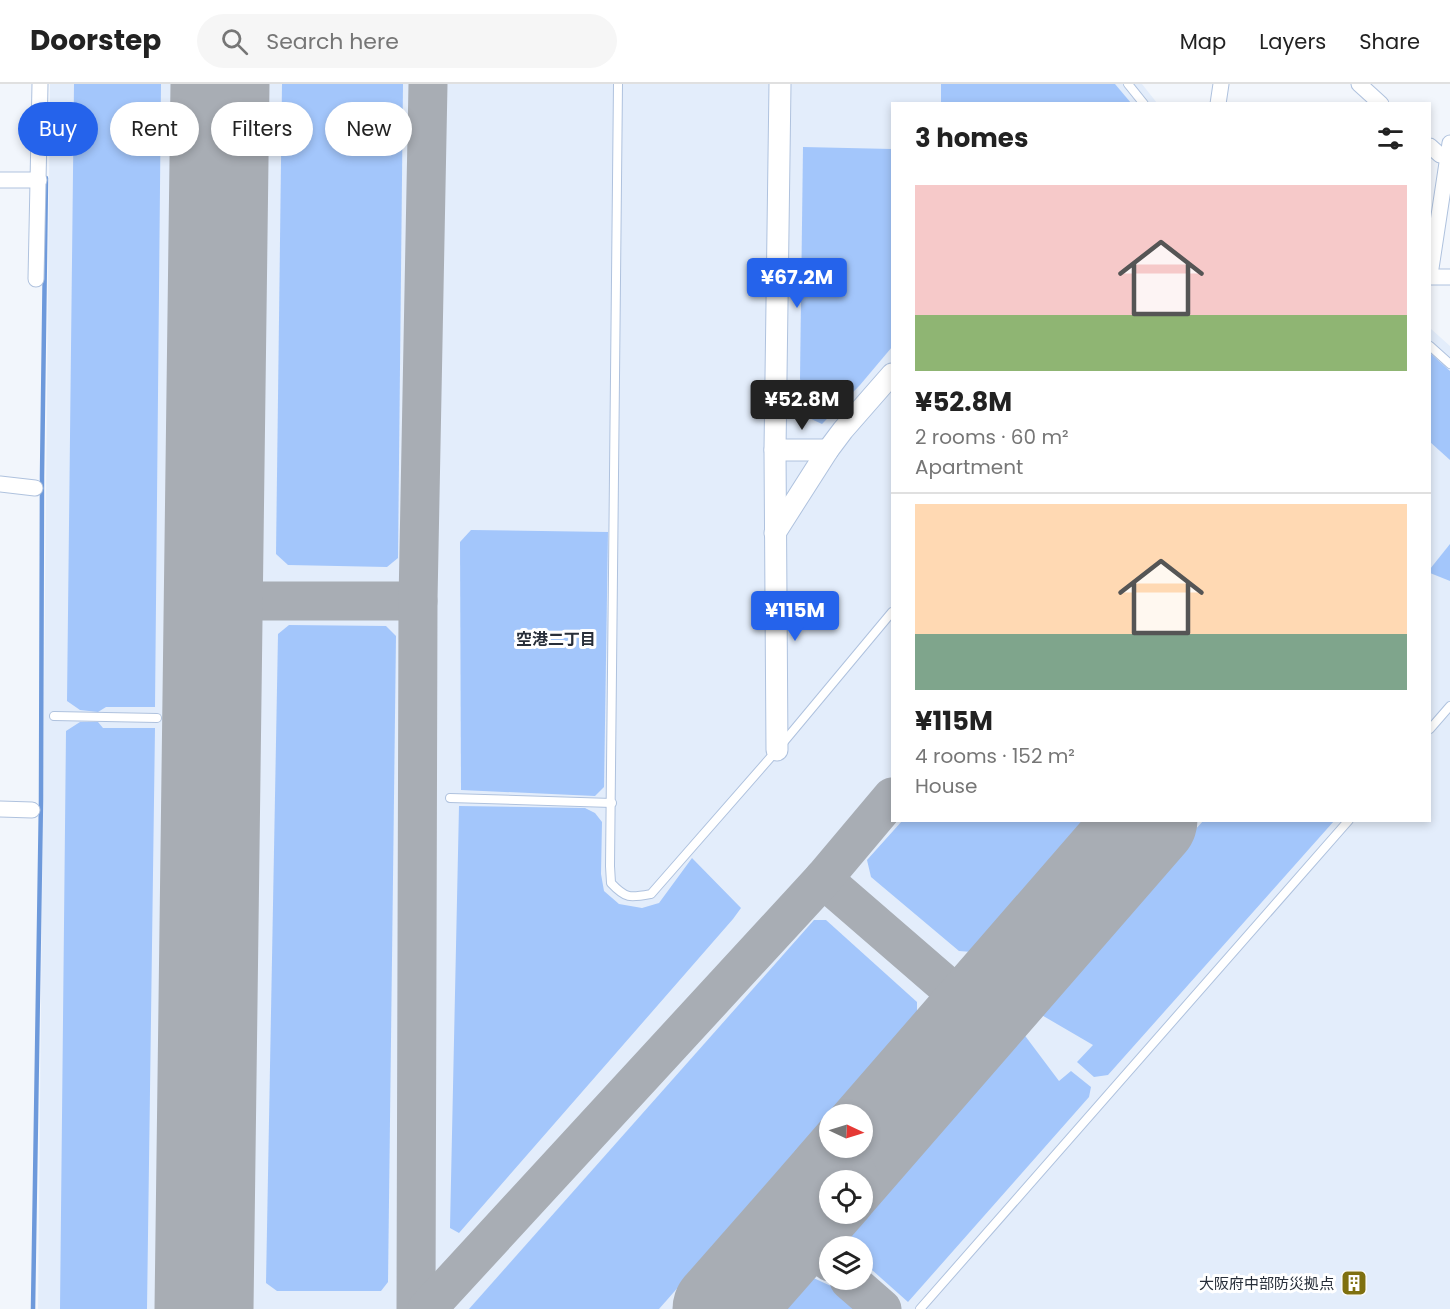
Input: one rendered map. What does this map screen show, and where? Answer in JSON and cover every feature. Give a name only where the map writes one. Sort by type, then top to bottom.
[{"type":"street","points":[[36,279],[40,84]]},
{"type":"street","points":[[777,750],[775,450],[780,84]]},
{"type":"street","points":[[1218,102],[1221,84]]},
{"type":"street","points":[[1359,84],[1379,102]]},
{"type":"street","points":[[1431,147],[1440,155],[1449,152],[1431,269]]},
{"type":"street","points":[[0,180],[39,180]]},
{"type":"street","points":[[1431,276],[1450,277]]},
{"type":"street","points":[[775,534],[828,450],[891,375]]},
{"type":"street","points":[[775,450],[828,450]]},
{"type":"street","points":[[0,484],[35,488]]},
{"type":"street","points":[[0,809],[32,810]]},
{"type":"lane","points":[[618,84],[611,883],[622,895],[634,897],[651,894],[777,750],[891,613]]},
{"type":"lane","points":[[1128,84],[1142,102]]},
{"type":"lane","points":[[1431,347],[1450,364]]},
{"type":"lane","points":[[1431,728],[1450,706]]},
{"type":"lane","points":[[54,716],[157,718]]},
{"type":"lane","points":[[450,798],[612,803]]},
{"type":"lane","points":[[920,1309],[1347,822]]},
{"type":"shaded area","points":[[50,84],[1142,84],[1156,102],[891,102],[891,822],[1431,822],[1431,329],[1450,346],[1450,1309],[38,1309],[49,156],[98,156],[98,102],[50,102]]},
{"type":"shaded area","points":[[74,84],[161,84],[161,102],[110,102],[110,156],[160,156],[155,707],[106,707],[98,712],[80,710],[67,701],[73,156],[98,156],[98,102],[74,102]]},
{"type":"shaded area","points":[[282,84],[403,84],[403,102],[325,102],[325,156],[402,156],[398,558],[387,567],[288,565],[276,554],[281,156],[313,156],[313,102],[282,102]]},
{"type":"shaded area","points":[[941,84],[1115,84],[1130,102],[941,102]]},
{"type":"shaded area","points":[[803,147],[891,149],[891,348],[860,385],[822,424],[807,417],[800,379]]},
{"type":"shaded area","points":[[1431,354],[1450,371],[1450,460],[1431,443]]},
{"type":"shaded area","points":[[471,530],[608,532],[604,787],[595,796],[461,790],[460,542]]},
{"type":"shaded area","points":[[1450,544],[1450,581],[1431,573],[1431,568]]},
{"type":"shaded area","points":[[289,625],[386,626],[396,636],[388,1282],[381,1291],[277,1291],[266,1283],[278,634]]},
{"type":"shaded area","points":[[80,722],[98,722],[103,728],[155,728],[147,1309],[60,1309],[66,731]]},
{"type":"shaded area","points":[[459,806],[585,808],[595,813],[602,822],[601,874],[604,891],[619,904],[642,908],[659,903],[692,858],[741,908],[459,1233],[450,1228]]},
{"type":"shaded area","points":[[901,822],[1085,822],[972,952],[959,951],[871,877],[867,860]]},
{"type":"shaded area","points":[[1202,822],[1333,822],[1108,1075],[1094,1077],[1077,1062],[1093,1045],[1033,1010]]},
{"type":"shaded area","points":[[814,920],[826,920],[917,1002],[917,1016],[840,1104],[819,1104],[819,1127],[659,1309],[469,1309]]},
{"type":"shaded area","points":[[1023,1033],[1059,1081],[1071,1071],[1091,1087],[1089,1097],[908,1302],[873,1271],[873,1236],[843,1236],[850,1224],[873,1224],[873,1199]]},
{"type":"shaded area","points":[[807,1275],[819,1280],[819,1290],[835,1290],[856,1309],[773,1309]]},
{"type":"waterway","points":[[33,1309],[41,799],[46,178]]},
{"type":"taxiway","points":[[416,1309],[418,601],[428,84]]},
{"type":"taxiway","points":[[213,601],[418,601]]},
{"type":"taxiway","points":[[427,1309],[823,879],[891,798]]},
{"type":"taxiway","points":[[823,879],[979,1014]]},
{"type":"taxiway","points":[[792,1229],[819,1252]]},
{"type":"taxiway","points":[[860,1290],[882,1309]]},
{"type":"runway","points":[[204,1309],[220,84]]},
{"type":"runway","points":[[844,1170],[1146,822]]},
{"type":"runway","points":[[722,1309],[819,1199]]},
{"type":"place","name":"大阪府中部防災拠点","points":[[1354,1283]]},
{"type":"district","name":"空港二丁目","points":[[556,639]]}]
